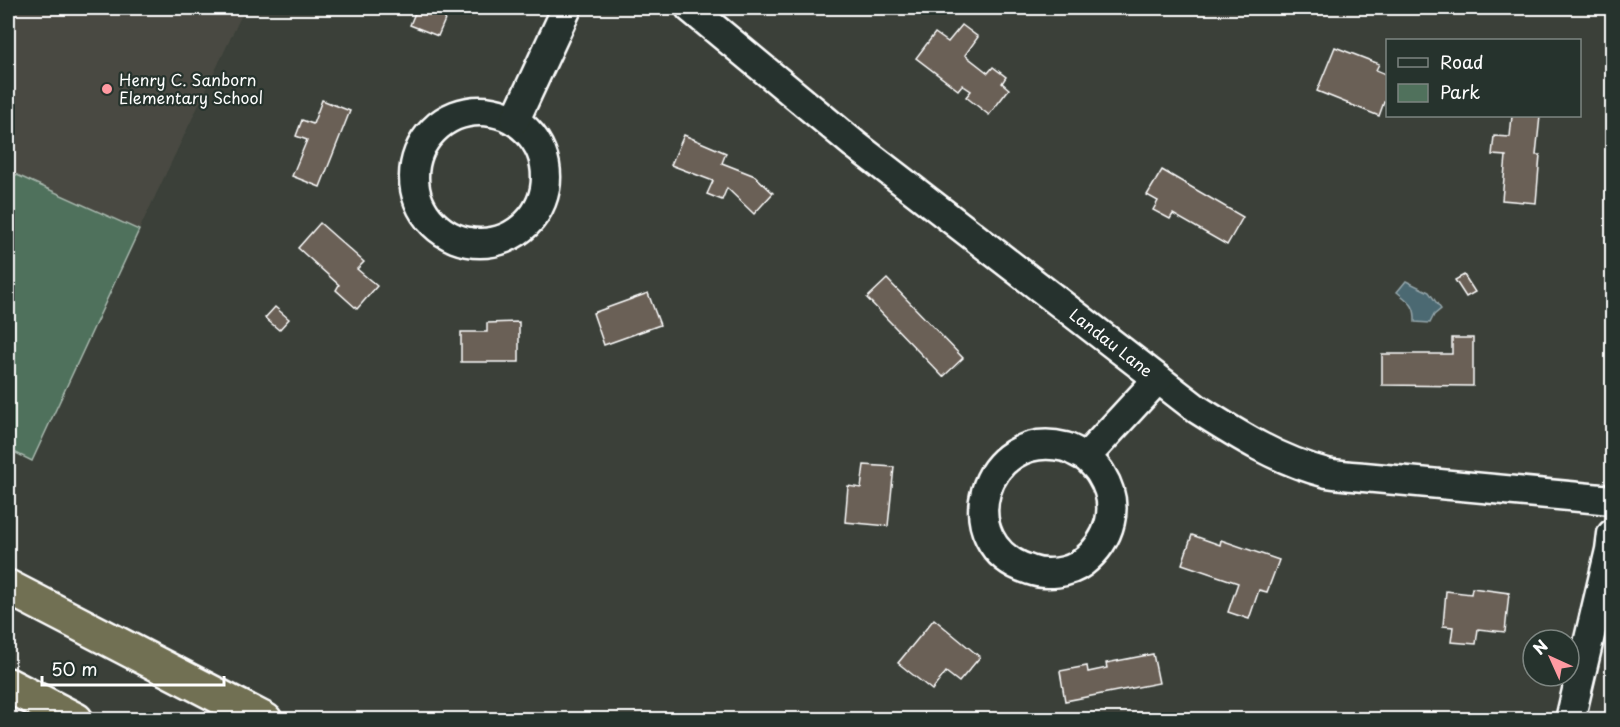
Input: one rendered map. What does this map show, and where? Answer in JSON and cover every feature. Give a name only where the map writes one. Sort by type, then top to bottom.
[{"type":"highway","points":[[8,587],[265,720]]},
{"type":"highway","points":[[8,685],[76,720]]},
{"type":"street","points":[[515,120],[567,8]]},
{"type":"street","name":"Landau Lane","points":[[690,8],[854,144],[1197,409],[1250,442],[1327,473],[1612,500]]},
{"type":"street","points":[[472,111],[494,112],[515,120],[531,135],[542,153],[546,175],[543,196],[534,216],[518,232],[498,241],[477,244],[455,239],[436,228],[422,211],[414,191],[414,169],[420,148],[433,130],[451,117],[472,111]]},
{"type":"street","points":[[1086,457],[1158,379]]},
{"type":"street","points":[[1046,444],[1067,447],[1086,457],[1101,472],[1110,491],[1112,513],[1107,533],[1096,552],[1079,565],[1059,572],[1038,573],[1018,567],[1001,554],[989,537],[983,516],[984,495],[992,475],[1006,459],[1025,449],[1046,444]]},
{"type":"street","points":[[1570,720],[1612,534]]},
{"type":"shaded area","name":"Henry C. Sanborn Elementary School","points":[[8,8],[245,8],[139,230],[8,171]]},
{"type":"green space","points":[[8,171],[139,230],[32,461],[8,449]]},
{"type":"water","points":[[1406,281],[1429,292],[1441,309],[1430,323],[1415,322],[1413,308],[1397,292]]},
{"type":"building","points":[[417,8],[450,8],[438,36],[410,25]]},
{"type":"building","points":[[962,25],[978,37],[965,55],[988,73],[993,67],[1006,77],[1002,83],[1009,89],[989,115],[966,97],[971,91],[962,85],[958,90],[916,58],[935,33],[948,42]]},
{"type":"building","points":[[1335,47],[1379,64],[1376,70],[1386,74],[1386,103],[1384,102],[1379,116],[1317,91]]},
{"type":"building","points":[[322,100],[350,111],[320,187],[292,176],[307,140],[296,136],[302,120],[313,124]]},
{"type":"building","points":[[1512,117],[1540,117],[1536,155],[1540,155],[1536,203],[1502,200],[1506,156],[1492,155],[1494,136],[1510,137]]},
{"type":"building","points":[[684,135],[726,153],[722,163],[755,176],[773,193],[754,214],[727,188],[722,200],[707,194],[713,181],[671,165]]},
{"type":"building","points":[[1162,170],[1243,217],[1227,245],[1173,214],[1170,219],[1153,210],[1158,201],[1147,195]]},
{"type":"building","points":[[320,223],[364,262],[357,269],[377,286],[357,309],[336,290],[339,285],[298,248]]},
{"type":"building","points":[[1464,275],[1475,292],[1466,297],[1455,280]]},
{"type":"building","points":[[887,279],[963,358],[943,377],[867,298]]},
{"type":"building","points":[[648,293],[660,325],[604,345],[593,313]]},
{"type":"building","points":[[275,307],[289,319],[279,330],[265,318]]},
{"type":"building","points":[[519,322],[519,362],[461,362],[461,332],[487,332],[487,323]]},
{"type":"building","points":[[1452,338],[1473,338],[1473,386],[1382,385],[1382,354],[1452,354]]},
{"type":"building","points":[[864,465],[894,467],[888,526],[845,522],[848,486],[861,488]]},
{"type":"building","points":[[1192,535],[1220,545],[1221,540],[1279,560],[1267,592],[1259,590],[1249,619],[1228,612],[1238,583],[1182,564]]},
{"type":"building","points":[[1472,588],[1509,593],[1505,632],[1478,629],[1476,644],[1451,642],[1453,627],[1443,626],[1446,591],[1471,594]]},
{"type":"building","points":[[934,619],[980,657],[959,682],[946,672],[932,690],[898,663]]},
{"type":"building","points":[[1153,654],[1159,683],[1065,701],[1060,671],[1087,666],[1088,672],[1107,668],[1106,663]]},
{"type":"place","name":"Henry C. Sanborn Elementary School","points":[[107,89]]}]
